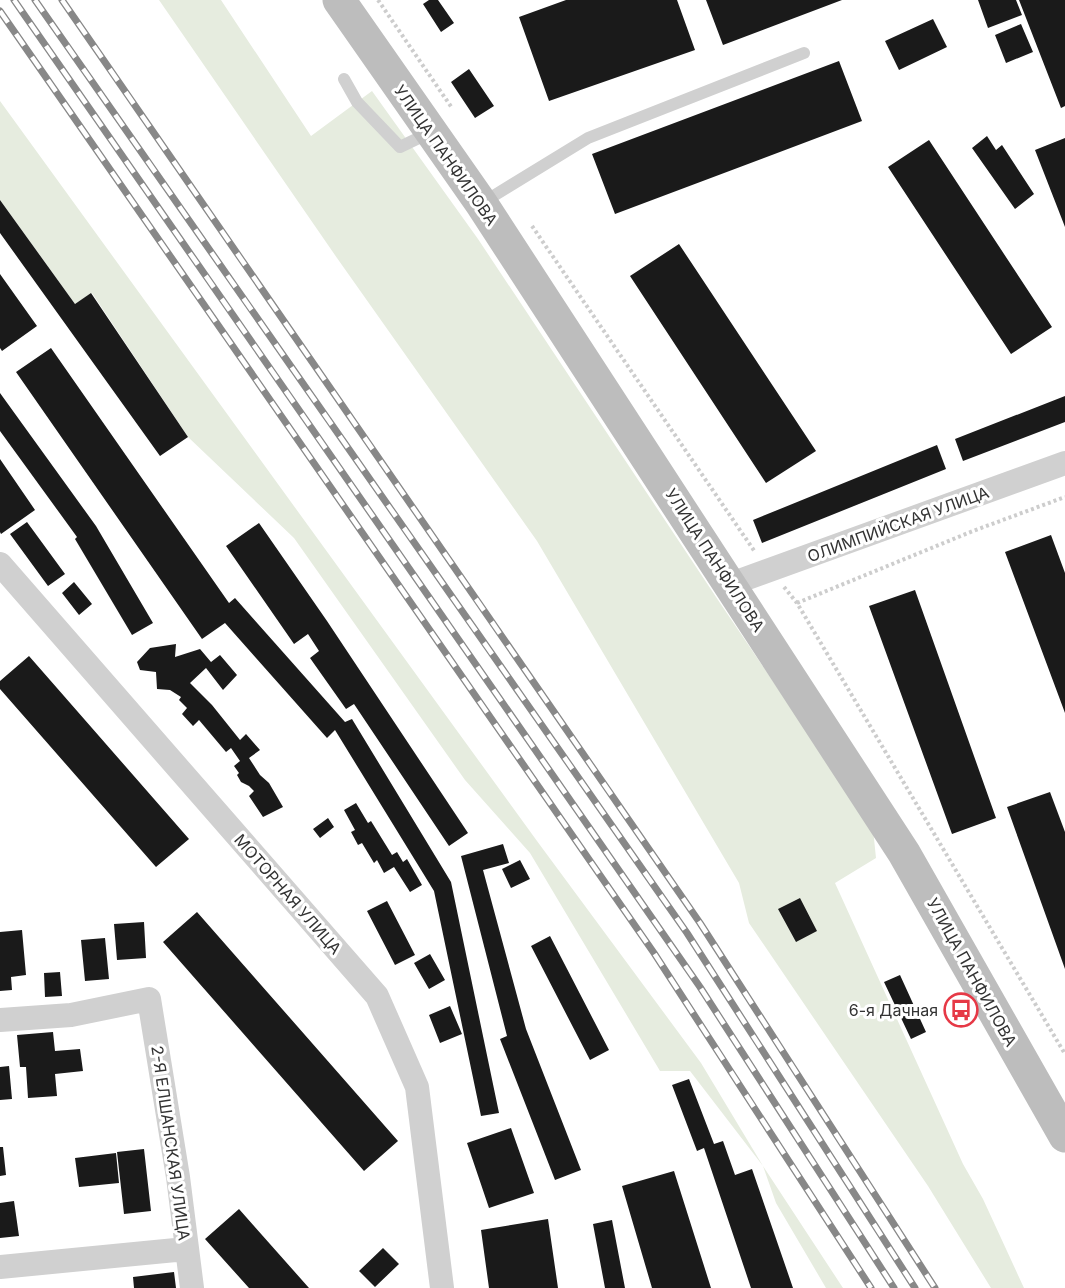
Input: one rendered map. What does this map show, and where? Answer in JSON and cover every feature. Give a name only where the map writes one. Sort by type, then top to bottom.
[{"type":"main road","name":"УЛИЦА ПАНФИЛОВА","points":[[339,0],[430,133],[493,196],[730,584],[904,853],[1055,1098],[1065,1136]]},
{"type":"street","name":"ОЛИМПИЙСКАЯ УЛИЦА","points":[[730,584],[1065,463]]},
{"type":"street","name":"МОТОРНАЯ УЛИЦА","points":[[0,564],[377,996],[417,1087],[442,1288]]},
{"type":"street","name":"2-Я ЕЛШАНСКАЯ УЛИЦА","points":[[0,1020],[71,1015],[149,999],[178,1177],[192,1288]]},
{"type":"street","points":[[0,1267],[186,1249]]},
{"type":"lane","points":[[493,196],[588,138],[804,53]]},
{"type":"lane","points":[[344,79],[357,102],[400,147],[430,133]]},
{"type":"path","points":[[378,0],[452,109]]},
{"type":"path","points":[[493,196],[753,550],[797,603],[1065,1054]]},
{"type":"path","points":[[797,603],[1065,496]]},
{"type":"shaded area","points":[[159,0],[221,0],[311,136],[372,91],[478,239],[873,829],[876,858],[835,883],[963,1164],[983,1199],[1024,1288],[991,1288],[928,1186],[749,923],[739,883],[537,541],[337,258]]},
{"type":"shaded area","points":[[0,101],[537,841],[701,1063],[763,1166],[690,1071],[660,1071],[530,853],[465,780],[294,538],[188,437],[92,293],[75,304],[0,200]]},
{"type":"shaded area","points":[[763,1166],[843,1288],[826,1288],[776,1203]]},
{"type":"building","points":[[429,0],[438,0],[454,23],[441,32],[423,4]]},
{"type":"building","points":[[566,0],[677,0],[695,50],[549,101],[519,17]]},
{"type":"building","points":[[706,0],[842,0],[723,45]]},
{"type":"building","points":[[978,0],[1016,0],[1022,15],[988,28]]},
{"type":"building","points":[[1019,0],[1065,0],[1065,106],[1061,108]]},
{"type":"building","points":[[933,19],[947,47],[899,70],[885,41]]},
{"type":"building","points":[[1021,24],[1033,52],[1006,63],[995,35]]},
{"type":"building","points":[[839,61],[862,121],[615,214],[592,154]]},
{"type":"building","points":[[469,69],[494,106],[475,118],[451,82]]},
{"type":"building","points":[[987,136],[996,150],[1002,145],[1034,194],[1015,209],[972,148]]},
{"type":"building","points":[[1065,138],[1065,227],[1035,150]]},
{"type":"building","points":[[929,140],[1052,327],[1011,354],[888,167]]},
{"type":"building","points":[[0,200],[75,304],[91,293],[188,437],[160,456],[0,233]]},
{"type":"building","points":[[679,244],[816,451],[766,483],[630,276]]},
{"type":"building","points":[[0,274],[37,326],[2,351],[0,348]]},
{"type":"building","points":[[51,348],[229,603],[235,598],[345,722],[352,719],[451,882],[499,1113],[481,1116],[434,891],[335,730],[327,738],[225,623],[202,639],[16,372]]},
{"type":"building","points":[[0,393],[96,526],[153,623],[132,635],[75,539],[77,537],[0,431]]},
{"type":"building","points":[[1065,396],[1065,422],[963,461],[955,439]]},
{"type":"building","points":[[937,445],[946,469],[762,543],[753,520]]},
{"type":"building","points":[[0,459],[35,510],[1,534],[0,532]]},
{"type":"building","points":[[27,522],[65,574],[48,586],[10,534]]},
{"type":"building","points":[[259,523],[468,833],[449,846],[354,704],[346,709],[310,658],[319,651],[308,634],[294,644],[226,546]]},
{"type":"building","points":[[1051,535],[1065,573],[1065,713],[1005,552]]},
{"type":"building","points":[[74,582],[92,604],[79,615],[62,593]]},
{"type":"building","points":[[915,590],[996,818],[952,834],[869,606]]},
{"type":"building","points":[[176,644],[175,657],[200,649],[211,662],[220,655],[237,675],[223,690],[206,668],[190,683],[212,705],[240,740],[246,734],[260,750],[249,758],[260,775],[269,783],[283,807],[263,817],[249,796],[254,791],[241,782],[237,775],[239,773],[234,766],[240,761],[231,748],[226,752],[199,720],[193,726],[182,714],[187,708],[179,700],[181,697],[170,690],[157,689],[156,672],[140,670],[137,662],[150,648]]},
{"type":"building","points":[[29,656],[189,839],[156,867],[0,689],[0,681]]},
{"type":"building","points":[[1050,792],[1065,832],[1065,969],[1007,807]]},
{"type":"building","points":[[356,803],[368,823],[371,821],[392,855],[397,852],[403,862],[407,859],[422,885],[410,892],[394,867],[384,873],[377,860],[374,863],[362,843],[358,845],[351,832],[355,830],[344,810]]},
{"type":"building","points":[[328,818],[334,827],[320,838],[313,829]]},
{"type":"building","points":[[503,844],[509,863],[483,870],[526,1029],[581,1170],[555,1180],[500,1039],[507,1036],[461,856]]},
{"type":"building","points":[[520,860],[530,879],[511,888],[502,869]]},
{"type":"building","points":[[800,898],[817,931],[796,942],[778,909]]},
{"type":"building","points":[[387,901],[415,955],[395,965],[367,911]]},
{"type":"building","points":[[197,912],[398,1141],[364,1171],[163,942]]},
{"type":"building","points":[[144,922],[146,958],[117,960],[114,924]]},
{"type":"building","points":[[22,930],[26,975],[11,977],[12,990],[0,991],[0,932]]},
{"type":"building","points":[[550,936],[609,1050],[590,1060],[531,946]]},
{"type":"building","points":[[105,938],[109,979],[85,981],[81,940]]},
{"type":"building","points":[[430,954],[445,980],[429,989],[414,963]]},
{"type":"building","points":[[60,972],[62,996],[45,997],[44,973]]},
{"type":"building","points":[[900,975],[926,1032],[911,1039],[884,982]]},
{"type":"building","points":[[450,1006],[462,1034],[440,1043],[429,1015]]},
{"type":"building","points":[[53,1032],[55,1051],[80,1049],[83,1071],[55,1074],[57,1096],[28,1098],[26,1067],[20,1067],[17,1035]]},
{"type":"building","points":[[9,1066],[12,1099],[0,1100],[0,1067]]},
{"type":"building","points":[[689,1079],[714,1144],[723,1141],[735,1175],[752,1169],[793,1288],[751,1288],[704,1148],[697,1151],[672,1085]]},
{"type":"building","points":[[511,1128],[534,1193],[489,1208],[467,1143]]},
{"type":"building","points":[[0,1147],[3,1147],[6,1175],[0,1176]]},
{"type":"building","points":[[144,1149],[151,1211],[124,1214],[117,1152]]},
{"type":"building","points":[[116,1153],[119,1183],[79,1187],[75,1158]]},
{"type":"building","points":[[674,1171],[711,1288],[652,1288],[622,1186]]},
{"type":"building","points":[[14,1201],[19,1236],[0,1238],[0,1203]]},
{"type":"building","points":[[239,1209],[309,1288],[249,1288],[205,1239]]},
{"type":"building","points":[[548,1219],[558,1288],[489,1288],[481,1230]]},
{"type":"building","points":[[612,1220],[625,1288],[605,1288],[593,1224]]},
{"type":"building","points":[[383,1248],[399,1264],[375,1287],[359,1271]]},
{"type":"building","points":[[174,1272],[176,1288],[134,1288],[133,1277]]},
{"type":"railway","points":[[14,0],[700,987],[894,1288]]},
{"type":"railway","points":[[35,0],[687,933],[915,1288]]},
{"type":"railway","points":[[62,0],[700,923],[935,1288]]},
{"type":"railway","points":[[0,11],[654,953],[871,1288]]},
{"type":"place","name":"6-я Дачная","points":[[961,1010]]}]
